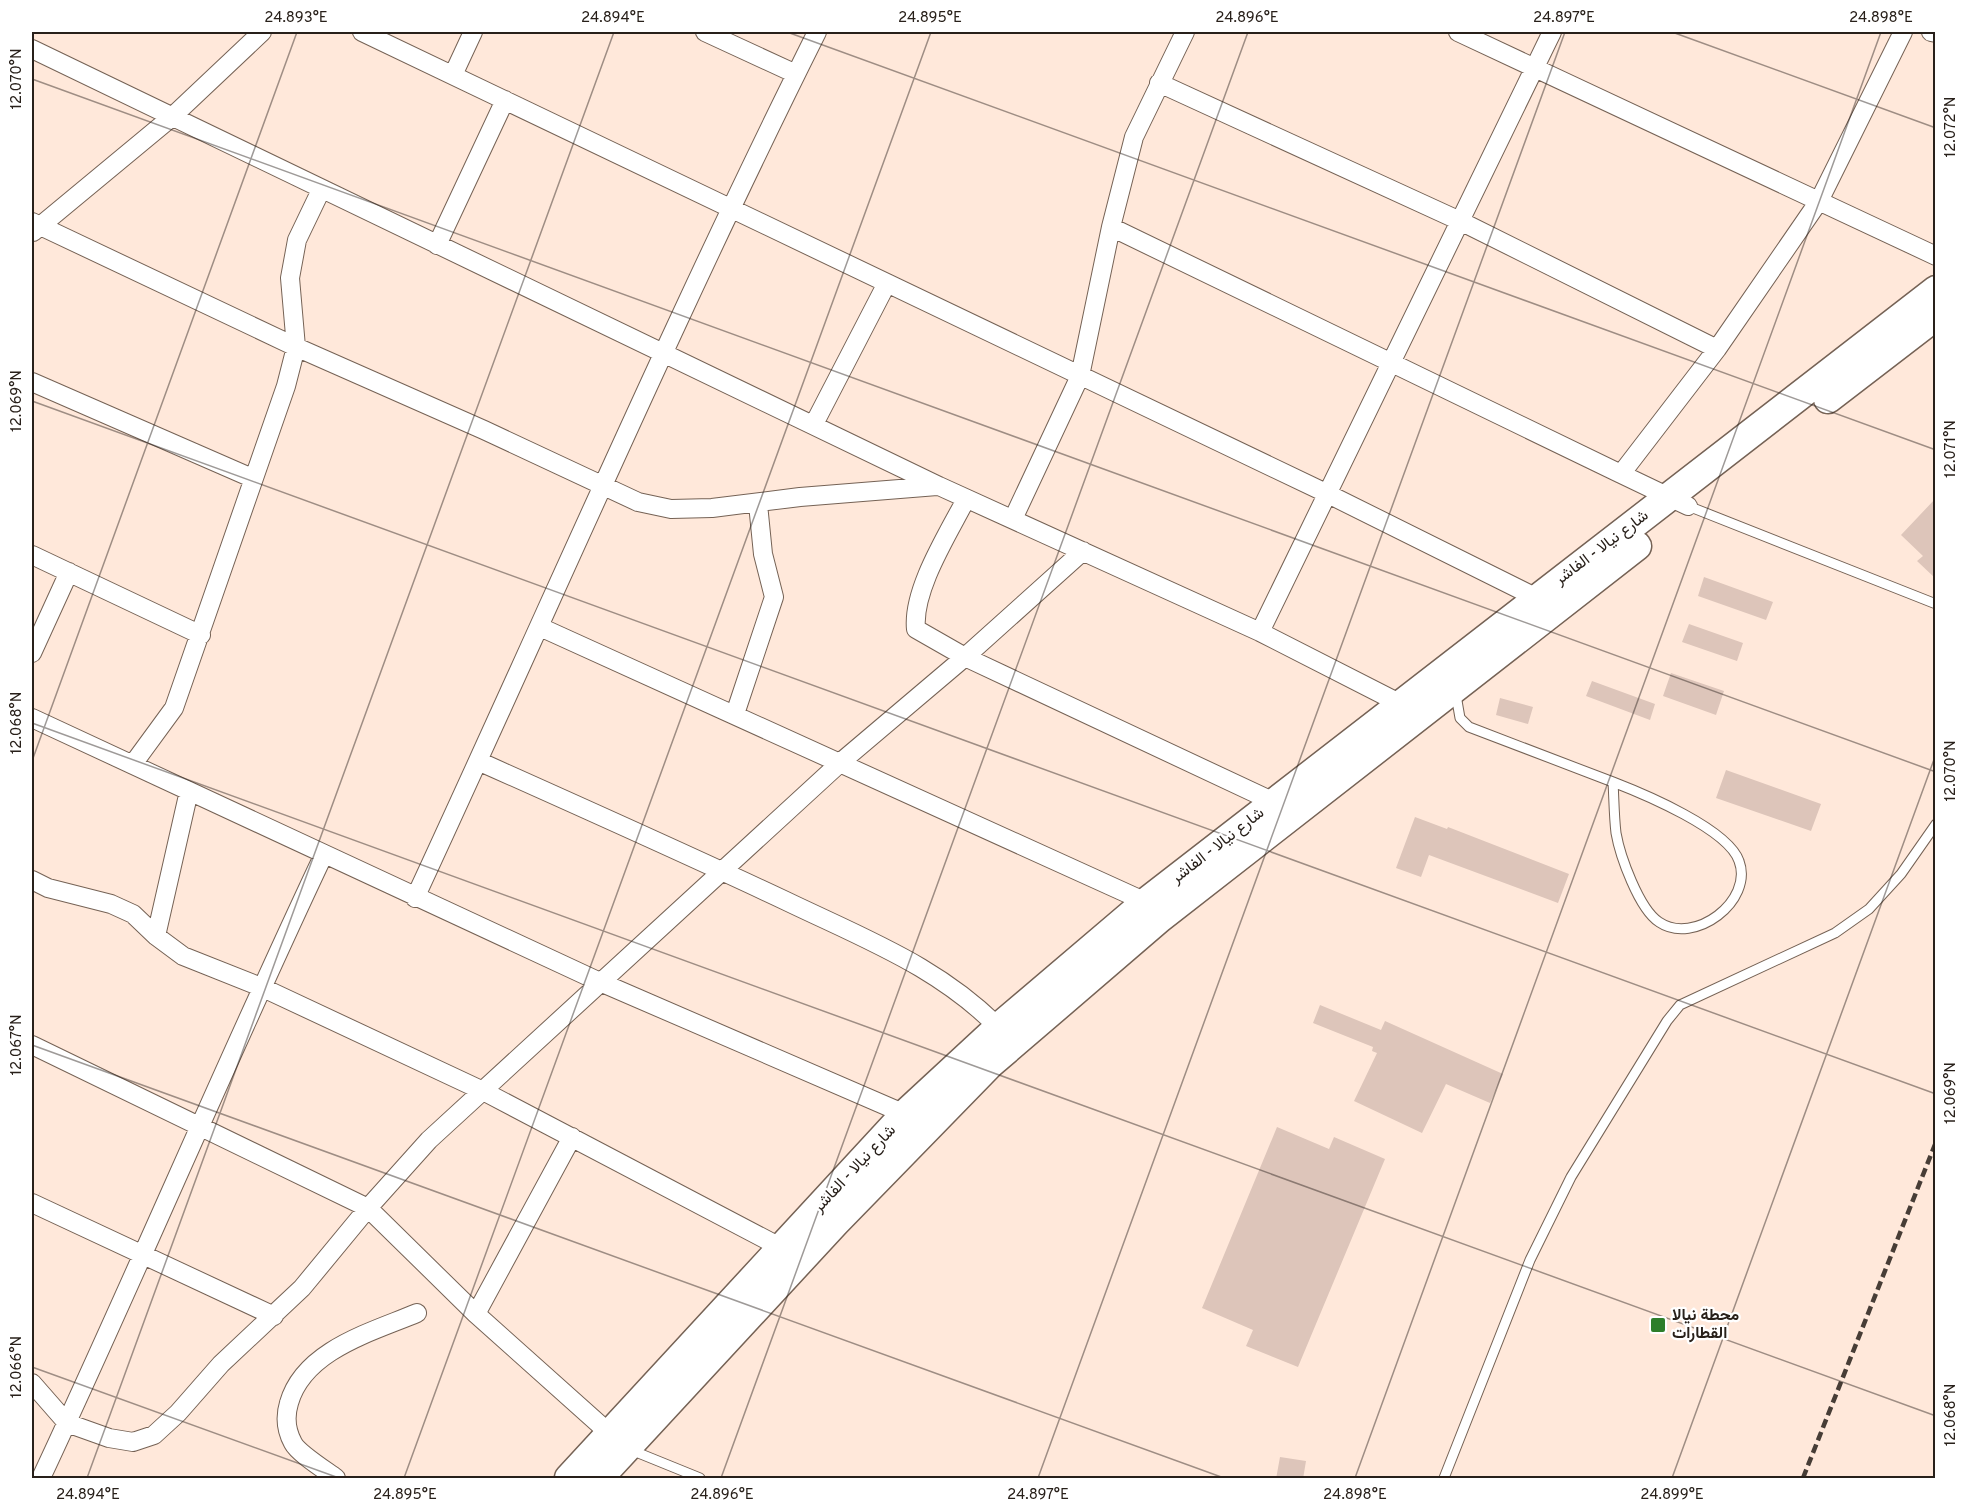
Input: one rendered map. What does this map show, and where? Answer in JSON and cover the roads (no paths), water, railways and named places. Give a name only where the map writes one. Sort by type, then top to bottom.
[{"type":"highway","name":"شارع نيالا - الفاشر","points":[[599,1479],[618,1441],[783,1248],[905,1114],[1160,918],[1453,675],[1933,303]]},
{"type":"highway","name":"شارع نيالا - الفاشر","points":[[1453,675],[1537,598],[1575,582]]},
{"type":"highway","name":"شارع نيالا - الفاشر","points":[[569,1479],[618,1441],[835,1223],[1007,1035],[1146,902],[1274,802],[1410,709]]},
{"type":"street","points":[[262,32],[173,116],[34,227],[638,502],[671,509],[758,504],[800,497],[939,486]]},
{"type":"street","points":[[362,32],[1326,493],[1537,598]]},
{"type":"street","points":[[453,75],[473,32]]},
{"type":"street","points":[[705,32],[796,74]]},
{"type":"street","points":[[415,898],[604,486],[662,352],[817,32]]},
{"type":"street","points":[[1013,519],[1080,376],[1111,226],[1134,137],[1185,32]]},
{"type":"street","points":[[1458,32],[1935,256]]},
{"type":"street","points":[[1260,632],[1326,493],[1392,365],[1552,32]]},
{"type":"street","points":[[1621,474],[1717,349],[1819,201],[1903,32]]},
{"type":"street","points":[[1931,32],[1935,33]]},
{"type":"street","points":[[32,50],[966,499],[1260,632],[1410,709]]},
{"type":"street","points":[[1159,83],[1460,221],[1717,349]]},
{"type":"street","points":[[437,245],[505,100]]},
{"type":"street","points":[[133,764],[174,708],[201,635],[252,478],[286,386],[296,347],[290,278],[297,240],[321,190]]},
{"type":"street","points":[[1111,226],[1392,365],[1679,502]]},
{"type":"street","points":[[814,424],[887,283]]},
{"type":"street","points":[[32,382],[252,478]]},
{"type":"street","points":[[966,499],[935,559],[914,614],[916,629],[965,657],[1274,802]]},
{"type":"street","points":[[735,714],[774,597],[763,554],[758,504]]},
{"type":"street","points":[[32,1383],[67,1423],[109,1438],[133,1442],[154,1435],[178,1413],[221,1364],[302,1288],[368,1208],[429,1140],[841,762],[965,657],[1083,551]]},
{"type":"street","points":[[32,555],[201,635]]},
{"type":"street","points":[[32,653],[69,572]]},
{"type":"street","points":[[540,627],[1146,902]]},
{"type":"street","points":[[32,718],[415,898],[600,982],[905,1114]]},
{"type":"street","points":[[478,761],[722,871],[919,964],[961,992],[1007,1035]]},
{"type":"street","points":[[156,936],[189,791]]},
{"type":"street","points":[[41,1479],[143,1257],[261,987],[324,854]]},
{"type":"street","points":[[32,880],[48,888],[111,904],[133,914],[156,936],[183,956],[261,987],[483,1091],[783,1248]]},
{"type":"street","points":[[32,1045],[368,1208],[476,1314],[618,1441]]},
{"type":"street","points":[[476,1314],[572,1137]]},
{"type":"street","points":[[32,1203],[143,1257],[274,1316]]},
{"type":"street","points":[[336,1479],[293,1444],[285,1416],[292,1390],[314,1362],[358,1338],[417,1313]]},
{"type":"lane","points":[[1679,502],[1935,604]]},
{"type":"lane","points":[[1453,675],[1460,718],[1469,727],[1613,782],[1653,798],[1691,818],[1721,840],[1739,859],[1743,880],[1723,911],[1707,924],[1687,929],[1669,928],[1656,921],[1646,909],[1626,865],[1616,833],[1613,782]]},
{"type":"lane","points":[[1444,1479],[1530,1260],[1571,1177],[1667,1021],[1680,1005],[1835,933],[1869,909],[1901,874],[1935,824]]},
{"type":"lane","points":[[618,1441],[700,1479]]},
{"type":"railway","points":[[1803,1478],[1936,1142]]},
{"type":"place","name":"محطة نيالا القطارات","points":[[1658,1325]]}]
